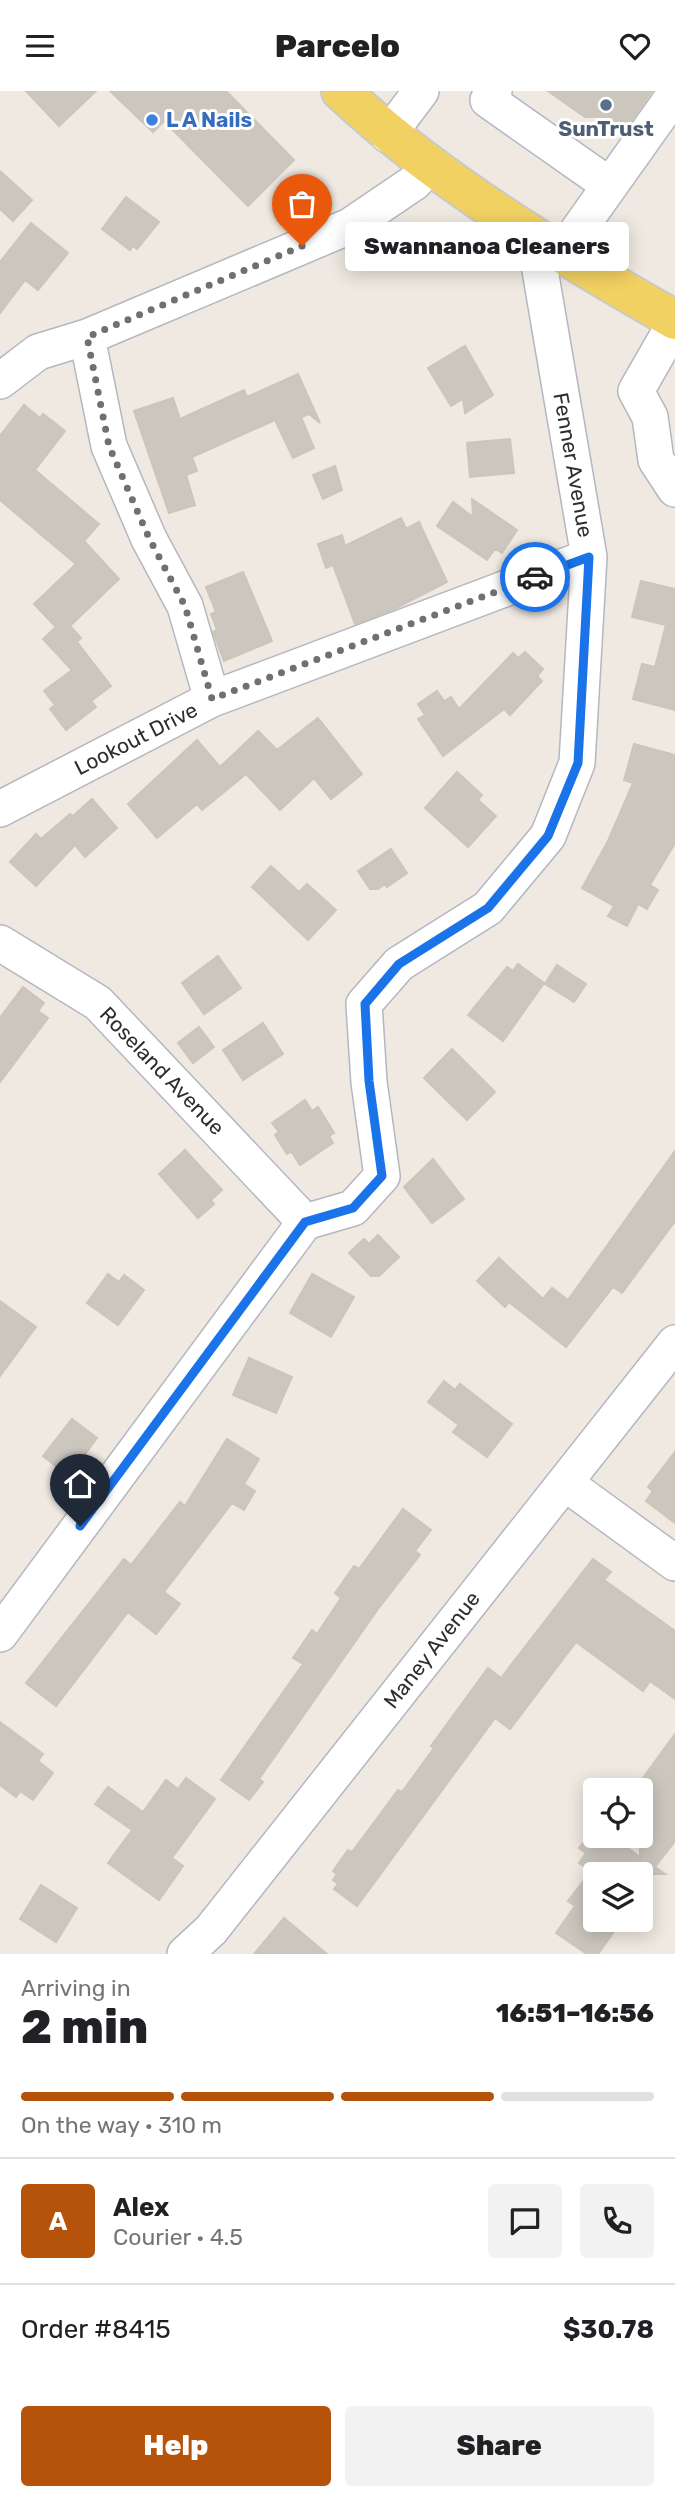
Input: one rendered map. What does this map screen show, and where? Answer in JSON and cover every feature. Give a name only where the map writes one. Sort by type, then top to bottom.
[{"type":"main road","points":[[341,91],[388,135],[548,244],[675,321]]},
{"type":"street","points":[[388,135],[421,91]]},
{"type":"street","points":[[486,94],[609,185]]},
{"type":"street","points":[[548,244],[609,185],[675,94]]},
{"type":"street","points":[[0,381],[38,352],[87,337],[350,226],[415,182],[430,163]]},
{"type":"street","name":"Fenner Avenue","points":[[305,1222],[353,1208],[382,1176],[369,1081],[365,1004],[399,964],[488,908],[548,836],[578,763],[589,557],[548,244]]},
{"type":"street","points":[[675,321],[636,391],[662,420],[656,460],[675,489]]},
{"type":"street","points":[[87,337],[109,446],[149,538],[185,606],[212,699]]},
{"type":"street","name":"Lookout Drive","points":[[0,809],[212,699],[589,557]]},
{"type":"street","name":"Roseland Avenue","points":[[0,943],[98,1003],[305,1222]]},
{"type":"street","points":[[0,1634],[305,1222]]},
{"type":"street","name":"Maney Avenue","points":[[185,1954],[211,1930],[675,1343]]},
{"type":"street","points":[[565,1483],[675,1563]]},
{"type":"building","points":[[26,91],[96,91],[59,126]]},
{"type":"building","points":[[110,91],[226,91],[294,160],[248,206],[164,121],[153,132]]},
{"type":"building","name":"SunTrust","points":[[548,91],[652,91],[622,134],[597,117],[585,117]]},
{"type":"building","points":[[0,171],[32,200],[13,221],[0,209]]},
{"type":"building","points":[[126,197],[159,222],[137,249],[133,246],[130,250],[102,229]]},
{"type":"building","points":[[31,223],[68,253],[38,290],[25,280],[0,313],[0,262]]},
{"type":"building","points":[[465,346],[493,395],[465,413],[463,399],[451,406],[428,368]]},
{"type":"building","points":[[298,374],[320,423],[309,414],[301,417],[314,448],[293,458],[275,420],[192,457],[197,471],[186,475],[195,505],[169,513],[134,411],[173,398],[180,419],[244,390],[247,397]]},
{"type":"building","points":[[24,405],[40,418],[43,414],[65,431],[35,470],[99,524],[84,541],[119,579],[70,626],[81,638],[77,642],[111,686],[91,701],[96,707],[66,730],[50,709],[55,705],[44,691],[72,670],[43,639],[56,627],[34,604],[76,564],[0,500],[0,436]]},
{"type":"building","points":[[510,439],[514,473],[470,477],[467,443]]},
{"type":"building","points":[[335,466],[342,490],[323,499],[313,475]]},
{"type":"building","points":[[472,499],[517,530],[502,553],[495,549],[487,560],[437,526],[453,502],[473,517]]},
{"type":"building","points":[[401,518],[406,529],[419,522],[447,582],[394,609],[355,624],[333,565],[326,568],[318,544],[342,535],[345,546]]},
{"type":"building","points":[[243,572],[272,641],[224,661],[213,632],[217,630],[211,614],[216,612],[206,587]]},
{"type":"building","points":[[641,581],[675,589],[675,710],[633,699],[642,664],[655,667],[666,625],[632,617]]},
{"type":"building","points":[[525,652],[543,669],[537,676],[542,681],[510,715],[504,709],[443,756],[418,719],[425,715],[418,704],[437,691],[444,701],[451,697],[459,709],[513,653],[518,658]]},
{"type":"building","points":[[318,718],[362,774],[331,799],[314,778],[280,810],[246,774],[202,810],[197,804],[157,838],[128,804],[197,740],[220,767],[258,731],[277,750]]},
{"type":"building","points":[[634,744],[675,755],[675,843],[650,885],[658,890],[647,909],[638,904],[627,926],[608,916],[614,906],[582,888],[608,841],[633,783],[624,780]]},
{"type":"building","points":[[457,772],[482,795],[478,800],[496,816],[468,847],[425,808]]},
{"type":"building","points":[[92,799],[117,828],[85,857],[75,845],[36,886],[10,862],[36,834],[41,839]]},
{"type":"building","points":[[391,849],[407,873],[387,887],[385,884],[378,889],[370,889],[358,871]]},
{"type":"building","points":[[271,866],[299,892],[307,884],[336,910],[308,940],[252,887]]},
{"type":"building","points":[[218,956],[241,988],[204,1014],[182,983]]},
{"type":"building","points":[[518,964],[544,983],[503,1041],[468,1015],[507,967],[513,971]]},
{"type":"building","points":[[557,965],[586,984],[574,1002],[545,984]]},
{"type":"building","points":[[23,987],[44,1003],[38,1011],[48,1018],[0,1082],[0,1018]]},
{"type":"building","points":[[263,1023],[283,1054],[243,1080],[223,1050]]},
{"type":"building","points":[[199,1027],[214,1047],[193,1063],[178,1043]]},
{"type":"building","points":[[452,1049],[495,1092],[467,1120],[424,1078]]},
{"type":"building","points":[[305,1100],[312,1111],[318,1107],[334,1133],[329,1136],[333,1143],[300,1165],[291,1151],[287,1154],[275,1135],[279,1132],[272,1123]]},
{"type":"building","points":[[185,1150],[222,1190],[211,1200],[214,1204],[198,1218],[159,1174]]},
{"type":"building","points":[[675,1151],[675,1221],[622,1293],[613,1287],[566,1347],[509,1302],[505,1307],[477,1281],[499,1258],[543,1299],[552,1288],[568,1300]]},
{"type":"building","points":[[433,1159],[464,1199],[432,1223],[404,1187]]},
{"type":"building","points":[[378,1235],[399,1257],[379,1276],[371,1276],[349,1253],[364,1239],[369,1244]]},
{"type":"building","points":[[108,1274],[119,1282],[124,1275],[144,1290],[118,1325],[87,1303]]},
{"type":"building","points":[[312,1274],[354,1297],[331,1337],[290,1313]]},
{"type":"building","points":[[0,1301],[36,1327],[0,1376]]},
{"type":"building","points":[[249,1358],[292,1377],[276,1413],[233,1395]]},
{"type":"building","points":[[444,1381],[455,1390],[460,1384],[512,1424],[487,1457],[453,1432],[459,1425],[428,1402]]},
{"type":"building","points":[[72,1419],[97,1438],[83,1457],[91,1463],[79,1479],[71,1473],[68,1476],[43,1456]]},
{"type":"building","points":[[227,1439],[259,1459],[244,1484],[255,1491],[244,1510],[232,1503],[164,1592],[180,1604],[156,1634],[128,1612],[56,1706],[26,1683],[124,1559],[131,1565],[180,1502],[185,1506]]},
{"type":"building","points":[[675,1452],[675,1523],[646,1501],[653,1491],[648,1487]]},
{"type":"building","points":[[403,1509],[431,1530],[415,1551],[420,1555],[378,1609],[259,1779],[263,1782],[249,1800],[221,1780],[303,1664],[293,1658],[312,1630],[317,1634],[341,1598],[335,1593],[354,1566],[359,1569]]},
{"type":"building","points":[[593,1559],[611,1572],[604,1580],[675,1631],[675,1699],[650,1681],[643,1691],[576,1642],[510,1729],[495,1718],[357,1906],[334,1889],[338,1884],[333,1880],[337,1874],[333,1871],[348,1850],[352,1852],[398,1790],[402,1792],[434,1748],[431,1746],[488,1668],[501,1678]]},
{"type":"building","points":[[0,1722],[43,1754],[38,1761],[53,1773],[33,1800],[20,1791],[16,1797],[0,1785]]},
{"type":"building","points":[[675,1734],[675,1841],[655,1867],[665,1874],[653,1874],[653,1862],[583,1862],[583,1866],[579,1863],[586,1853],[579,1848],[583,1843],[583,1848],[628,1848],[640,1857],[640,1848],[653,1848],[653,1778],[643,1778]]},
{"type":"building","points":[[186,1778],[215,1799],[172,1858],[183,1866],[159,1900],[108,1863],[132,1830],[95,1804],[108,1787],[143,1812],[166,1780],[178,1789]]},
{"type":"building","points":[[583,1881],[583,1932],[614,1932],[598,1954],[587,1954],[556,1933],[575,1906],[568,1901]]},
{"type":"building","points":[[41,1885],[77,1908],[56,1942],[20,1919]]},
{"type":"building","points":[[284,1918],[327,1954],[254,1954]]},
{"type":"way so far","points":[[302,246],[87,337],[109,446],[149,538],[185,606],[212,699],[535,577]]},
{"type":"place","name":"SunTrust","points":[[606,105]]},
{"type":"place","name":"L A Nails","points":[[152,120]]},
{"type":"place","name":"Swannanoa Cleaners","points":[[302,246]]},
{"type":"route","points":[[80,1526],[305,1222],[353,1208],[382,1176],[369,1081],[365,1004],[399,964],[488,908],[548,836],[578,763],[589,557],[535,577]]}]
